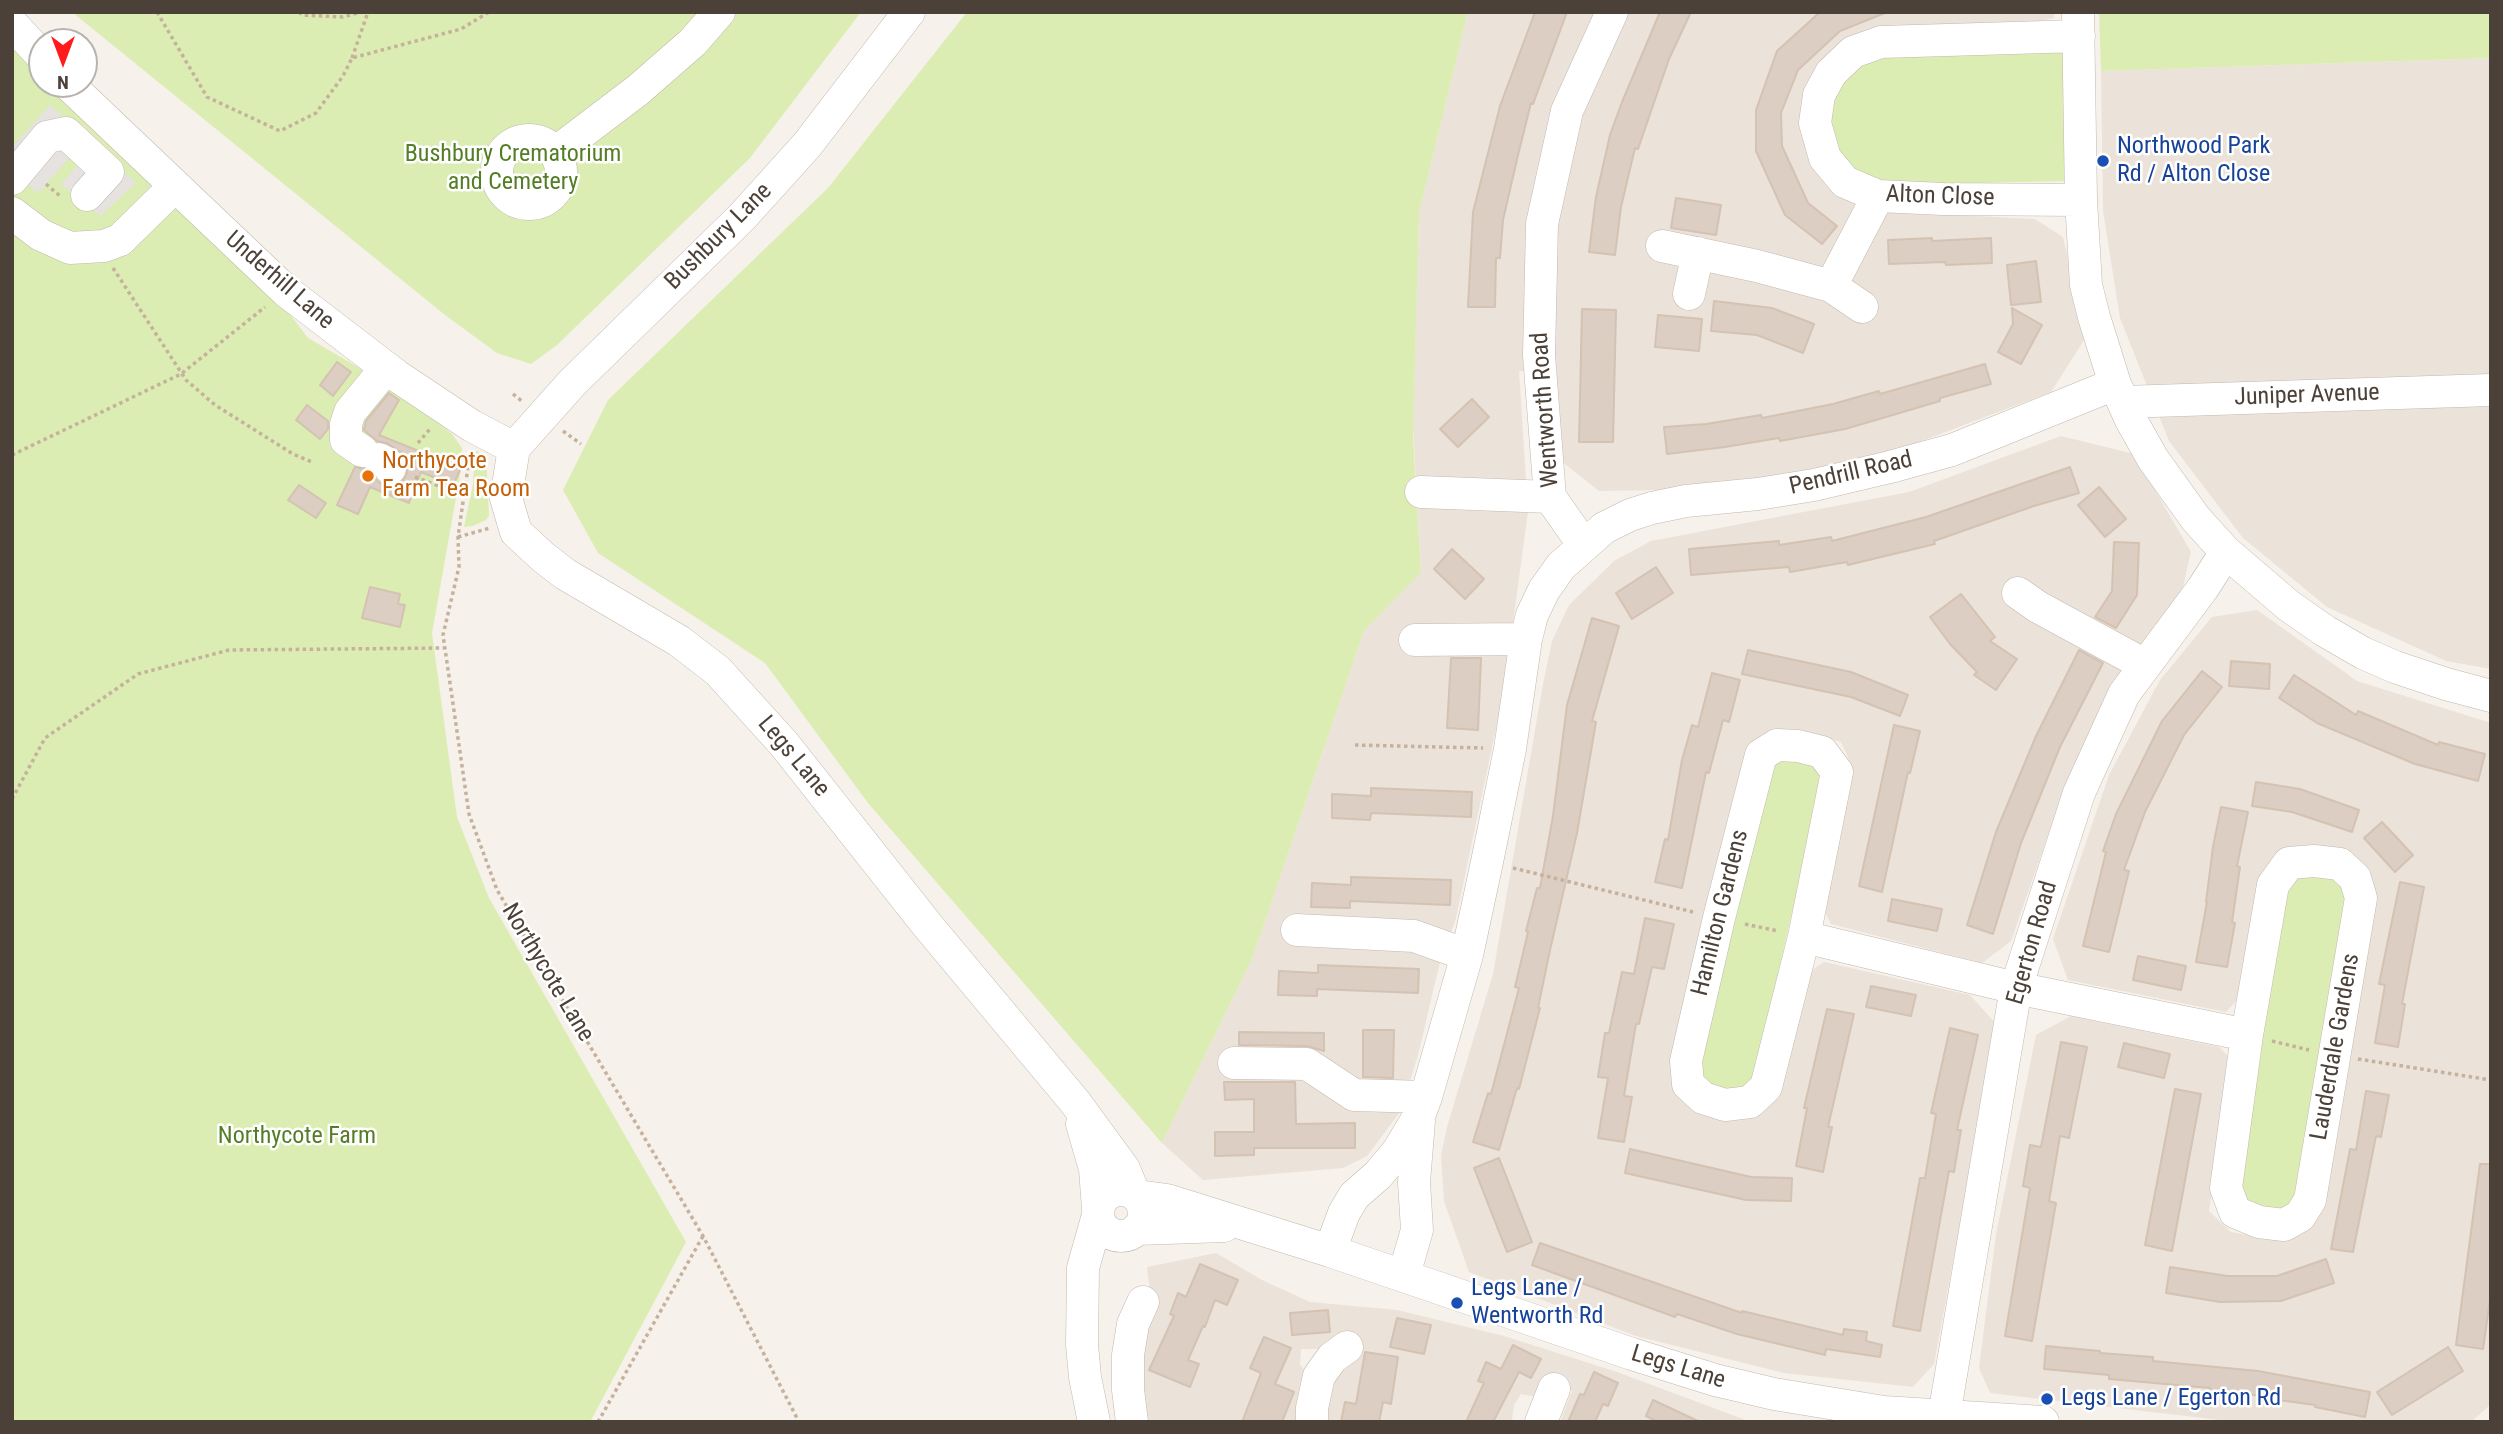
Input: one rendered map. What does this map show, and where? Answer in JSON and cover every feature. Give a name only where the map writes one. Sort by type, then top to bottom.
[{"type":"street","points":[[555,153],[638,90],[693,41],[719,12]]},
{"type":"street","name":"Bushbury Lane","points":[[514,448],[572,383],[742,217],[807,145],[909,12]]},
{"type":"street","name":"Wentworth Road","points":[[1583,544],[1550,497],[1539,355],[1542,224],[1567,111],[1612,12]]},
{"type":"street","points":[[12,24],[28,41]]},
{"type":"street","points":[[2078,24],[2081,200],[2086,285],[2119,393],[2131,420],[2172,488],[2196,520],[2226,552],[2289,606],[2363,653],[2446,684],[2491,695]]},
{"type":"street","name":"Alton Close","points":[[2078,24],[1881,42],[1853,52],[1831,73],[1819,95],[1815,123],[1825,158],[1845,183],[1878,196],[2081,200]]},
{"type":"street","name":"Underhill Lane","points":[[83,98],[286,290],[386,368],[472,426],[514,448]]},
{"type":"street","points":[[12,179],[47,138],[66,132],[108,172],[77,198]]},
{"type":"street","points":[[12,213],[41,234],[70,248],[104,246],[120,240],[175,186]]},
{"type":"street","points":[[1831,286],[1878,196]]},
{"type":"street","points":[[1662,246],[1757,265],[1831,286],[1862,307]]},
{"type":"street","points":[[1689,294],[1698,253]]},
{"type":"street","points":[[386,368],[350,412],[346,424],[346,440],[386,464]]},
{"type":"street","name":"Juniper Avenue","points":[[2119,393],[2491,390]]},
{"type":"street","name":"Pendrill Road","points":[[1583,544],[1604,528],[1652,508],[1686,501],[1814,485],[1952,450],[2119,393]]},
{"type":"street","points":[[512,521],[506,498],[514,448]]},
{"type":"street","points":[[1421,492],[1550,497]]},
{"type":"street","name":"Legs Lane","points":[[512,521],[516,532],[565,574],[679,642],[718,671],[784,744],[928,926],[1075,1102],[1124,1169],[1136,1195],[1167,1200],[1330,1251],[1715,1380],[1774,1394],[1884,1412],[2043,1422]]},
{"type":"street","points":[[1404,1275],[1417,1230],[1414,1182],[1423,1107],[1466,955],[1487,862],[1510,749],[1526,639],[1532,615],[1544,590],[1561,565],[1583,544]]},
{"type":"street","name":"Egerton Road","points":[[1944,1416],[2016,988],[2079,793],[2124,694],[2203,588],[2226,552]]},
{"type":"street","points":[[2018,593],[2038,607],[2146,665]]},
{"type":"street","points":[[1415,640],[1526,639]]},
{"type":"street","name":"Hamilton Gardens","points":[[1777,745],[1798,746],[1822,752],[1837,772],[1804,937],[1766,1087],[1749,1102],[1725,1105],[1703,1098],[1688,1084],[1686,1061],[1761,755],[1777,745]]},
{"type":"street","name":"Lauderdale Gardens","points":[[2314,861],[2340,864],[2355,878],[2361,898],[2310,1200],[2300,1216],[2284,1225],[2259,1222],[2235,1212],[2226,1188],[2247,1035],[2273,886],[2289,863],[2314,861]]},
{"type":"street","points":[[1297,930],[1414,936],[1466,955]]},
{"type":"street","points":[[1804,937],[2016,988],[2247,1035]]},
{"type":"street","points":[[1234,1063],[1307,1064],[1354,1095],[1423,1107]]},
{"type":"street","name":"Legs Lane","points":[[1075,1102],[1095,1169],[1098,1212]]},
{"type":"street","points":[[1330,1251],[1344,1213],[1354,1196],[1378,1175],[1398,1151],[1423,1107]]},
{"type":"street","points":[[1083,1315],[1106,1266],[1144,1213],[1136,1195],[1119,1189],[1111,1191],[1100,1201],[1083,1268],[1082,1345],[1094,1422]]},
{"type":"street","points":[[1098,1212],[1100,1224],[1107,1231],[1115,1235],[1131,1232]]},
{"type":"street","name":"Legs Lane","points":[[1131,1232],[1246,1225]]},
{"type":"street","points":[[1132,1422],[1128,1391],[1128,1355],[1133,1324],[1143,1302]]},
{"type":"street","points":[[1312,1422],[1312,1408],[1319,1376],[1327,1356]]},
{"type":"path","points":[[157,12],[207,97],[280,131],[316,113],[343,76],[368,12]]},
{"type":"path","points":[[299,12],[302,15],[343,17],[361,12]]},
{"type":"path","points":[[352,58],[461,29],[489,12]]},
{"type":"path","points":[[46,184],[77,198]]},
{"type":"path","points":[[104,246],[125,288],[181,374],[215,405],[293,454],[312,462]]},
{"type":"path","points":[[12,455],[181,374],[286,290]]},
{"type":"path","name":"Northycote Lane","points":[[472,426],[458,537],[459,567],[443,635],[469,814],[498,890],[703,1236],[799,1422]]},
{"type":"path","points":[[386,464],[465,496]]},
{"type":"path","points":[[458,537],[512,521]]},
{"type":"path","points":[[12,799],[44,738],[138,674],[229,650],[445,648]]},
{"type":"path","points":[[1355,745],[1510,749]]},
{"type":"path","points":[[1487,862],[1804,937]]},
{"type":"path","points":[[2247,1035],[2335,1056],[2491,1080]]},
{"type":"path","points":[[598,1422],[703,1236]]},
{"type":"shaded area","points":[[1468,12],[2054,12],[2054,18],[2036,22],[1862,36],[1827,55],[1812,82],[1897,212],[2035,219],[2063,237],[2086,337],[2051,392],[1898,450],[1783,476],[1660,490],[1599,491],[1560,460],[1555,370],[1519,371],[1528,512],[1503,695],[1456,918],[1439,966],[1418,1055],[1400,1112],[1367,1156],[1343,1168],[1203,1180],[1162,1143],[1252,959],[1364,631],[1421,571],[1413,426],[1419,213]]},
{"type":"shaded area","points":[[2491,58],[2491,669],[2446,661],[2327,607],[2243,538],[2169,441],[2120,318],[2103,211],[2101,71]]},
{"type":"shaded area","points":[[50,105],[136,183],[100,216],[61,184],[80,162],[73,154],[38,193],[26,183],[12,180],[12,147]]},
{"type":"shaded area","points":[[2061,436],[2134,454],[2191,552],[2183,587],[2121,680],[2063,792],[2011,941],[1982,963],[1831,924],[1822,906],[1851,764],[1841,742],[1802,730],[1774,730],[1754,741],[1704,922],[1675,1060],[1824,962],[1970,995],[1997,1025],[1934,1364],[1913,1387],[1784,1373],[1636,1336],[1469,1272],[1444,1201],[1441,1155],[1493,974],[1543,684],[1552,641],[1569,605],[1614,561],[1651,541],[1909,492]]},
{"type":"shaded area","points":[[2257,610],[2357,681],[2491,723],[2491,1404],[2471,1422],[2237,1422],[1990,1393],[1979,1368],[1996,1234],[2036,1035],[2071,1016],[2219,1047],[2231,1059],[2209,1211],[2231,1232],[2268,1239],[2300,1235],[2316,1221],[2374,901],[2240,997],[2226,1012],[2068,980],[2053,939],[2109,775],[2160,680],[2212,617]]},
{"type":"shaded area","points":[[1216,1253],[1262,1280],[1310,1302],[1397,1310],[1504,1336],[1617,1372],[1751,1422],[1560,1422],[1572,1391],[1547,1380],[1538,1397],[1521,1394],[1514,1405],[1512,1419],[1518,1422],[1323,1422],[1326,1349],[1301,1349],[1300,1365],[1307,1373],[1301,1422],[1143,1422],[1137,1378],[1151,1299],[1147,1267]]},
{"type":"green space","name":"Bushbury Crematorium and Cemetery","points":[[72,12],[861,12],[750,158],[557,345],[531,364],[497,353],[445,315],[98,33],[98,28],[92,28]]},
{"type":"green space","points":[[967,12],[1468,12],[1419,213],[1413,436],[1421,572],[1364,631],[1252,959],[1162,1143],[868,803],[765,663],[598,553],[563,490],[608,400],[828,188]]},
{"type":"green space","points":[[2099,12],[2491,12],[2491,58],[2101,71]]},
{"type":"green space","name":"Northycote Farm","points":[[12,36],[28,51],[28,98],[76,98],[286,309],[308,338],[404,394],[452,434],[462,448],[462,464],[432,633],[457,817],[489,898],[686,1242],[590,1422],[12,1422]]},
{"type":"green space","points":[[2066,47],[2067,181],[1889,185],[1862,176],[1840,154],[1828,111],[1834,90],[1866,60],[1886,53]]},
{"type":"green space","points":[[478,451],[485,462],[487,473],[489,516],[473,526],[464,527],[473,484],[475,452]]},
{"type":"green space","points":[[1780,755],[1815,763],[1823,776],[1753,1084],[1742,1092],[1702,1085],[1695,1071],[1767,766]]},
{"type":"green space","points":[[2320,873],[2345,883],[2347,904],[2299,1201],[2284,1214],[2247,1207],[2240,1194],[2284,886],[2300,876]]},
{"type":"building","points":[[1535,12],[1567,12],[1533,104],[1531,103],[1519,151],[1503,220],[1500,258],[1496,258],[1495,307],[1468,307],[1473,212],[1500,106]]},
{"type":"building","points":[[1660,12],[1691,12],[1669,59],[1638,149],[1635,148],[1621,207],[1615,255],[1589,252],[1596,197],[1610,135]]},
{"type":"building","points":[[1820,12],[1885,13],[1840,31],[1798,70],[1781,113],[1782,146],[1808,203],[1837,226],[1822,244],[1785,215],[1756,151],[1756,110],[1777,51]]},
{"type":"building","points":[[1676,198],[1721,205],[1716,235],[1671,228]]},
{"type":"building","points":[[1932,238],[1932,241],[1991,238],[1992,263],[1889,264],[1888,240]]},
{"type":"building","points":[[2036,261],[2041,302],[2011,305],[2007,265]]},
{"type":"building","points":[[1714,301],[1772,308],[1814,324],[1803,353],[1757,335],[1711,331]]},
{"type":"building","points":[[2012,308],[2042,325],[2021,364],[1998,352],[2013,324]]},
{"type":"building","points":[[1582,309],[1616,310],[1613,442],[1579,442]]},
{"type":"building","points":[[1658,315],[1702,319],[1699,351],[1655,347]]},
{"type":"building","points":[[337,362],[351,372],[333,396],[320,385]]},
{"type":"building","points":[[1985,364],[1991,384],[1845,429],[1780,441],[1779,438],[1667,454],[1664,427],[1706,424],[1761,415],[1762,418],[1833,404],[1879,391],[1880,394]]},
{"type":"building","points":[[389,393],[399,400],[379,435],[461,468],[453,485],[421,472],[409,503],[370,487],[358,514],[337,505],[355,467],[364,469],[381,484],[390,486],[400,483],[406,476],[408,467],[402,453],[387,443],[377,441],[364,430],[366,421]]},
{"type":"building","points":[[1472,399],[1489,417],[1458,447],[1440,429]]},
{"type":"building","points":[[307,405],[328,421],[328,429],[320,439],[296,420]]},
{"type":"building","points":[[2070,467],[2079,493],[1934,541],[1935,544],[1848,565],[1847,562],[1790,572],[1789,567],[1691,575],[1689,549],[1779,541],[1779,545],[1831,537],[1832,541],[1926,517]]},
{"type":"building","points":[[299,485],[326,503],[316,518],[288,500]]},
{"type":"building","points":[[2099,487],[2126,519],[2105,537],[2078,505]]},
{"type":"building","points":[[2114,542],[2139,543],[2137,595],[2116,628],[2095,617],[2112,591]]},
{"type":"building","points":[[1452,549],[1484,579],[1465,599],[1434,569]]},
{"type":"building","points":[[1656,567],[1673,593],[1632,619],[1616,593]]},
{"type":"building","points":[[370,587],[400,594],[398,604],[405,605],[400,627],[362,618]]},
{"type":"building","points":[[1961,594],[1995,637],[1990,641],[2017,659],[1996,690],[1974,675],[1977,672],[1950,644],[1930,617]]},
{"type":"building","points":[[1592,618],[1619,626],[1592,721],[1596,722],[1577,833],[1550,950],[1540,1008],[1519,1089],[1517,1088],[1499,1150],[1473,1142],[1488,1093],[1491,1094],[1519,988],[1515,987],[1528,932],[1526,931],[1537,888],[1540,888],[1553,816],[1567,705]]},
{"type":"building","points":[[1748,650],[1851,672],[1908,695],[1900,716],[1851,697],[1742,674]]},
{"type":"building","points":[[2079,650],[2103,663],[2060,747],[2021,843],[1993,934],[1967,925],[1996,832],[2036,736]]},
{"type":"building","points":[[1451,658],[1481,658],[1478,730],[1447,728]]},
{"type":"building","points":[[2231,661],[2270,664],[2269,689],[2229,686]]},
{"type":"building","points":[[2202,671],[2222,687],[2184,735],[2145,812],[2124,870],[2129,871],[2109,952],[2083,946],[2106,852],[2103,851],[2116,814],[2162,721]]},
{"type":"building","points":[[1712,673],[1740,680],[1729,722],[1723,720],[1709,773],[1706,772],[1682,888],[1655,882],[1665,839],[1668,840],[1682,760],[1692,725],[1698,727]]},
{"type":"building","points":[[2294,675],[2356,715],[2358,711],[2438,745],[2439,742],[2485,754],[2478,781],[2415,764],[2317,723],[2279,698]]},
{"type":"building","points":[[1894,725],[1920,731],[1910,773],[1908,772],[1882,892],[1859,886]]},
{"type":"building","points":[[2256,782],[2300,789],[2359,810],[2352,832],[2292,812],[2252,806]]},
{"type":"building","points":[[1371,788],[1472,792],[1471,817],[1371,813],[1370,820],[1332,818],[1332,794],[1371,796]]},
{"type":"building","points":[[2221,807],[2248,812],[2237,866],[2240,867],[2232,922],[2235,923],[2227,967],[2196,962]]},
{"type":"building","points":[[2382,822],[2413,855],[2395,872],[2364,838]]},
{"type":"building","points":[[1351,877],[1451,880],[1450,905],[1350,901],[1350,908],[1311,907],[1312,883],[1351,885]]},
{"type":"building","points":[[2400,882],[2424,887],[2402,1004],[2405,1004],[2398,1047],[2375,1043],[2385,985],[2379,984]]},
{"type":"building","points":[[1892,899],[1942,909],[1937,931],[1888,921]]},
{"type":"building","points":[[1645,918],[1674,924],[1664,969],[1652,967],[1639,1024],[1636,1024],[1624,1096],[1632,1097],[1624,1142],[1598,1138],[1608,1078],[1598,1077],[1605,1033],[1609,1033],[1622,972],[1634,974]]},
{"type":"building","points":[[2138,956],[2186,966],[2181,990],[2133,980]]},
{"type":"building","points":[[1318,965],[1419,969],[1418,993],[1317,989],[1317,996],[1278,995],[1279,971],[1318,973]]},
{"type":"building","points":[[1871,986],[1916,995],[1911,1016],[1866,1007]]},
{"type":"building","points":[[1827,1009],[1854,1014],[1828,1127],[1832,1127],[1823,1172],[1796,1166],[1807,1108],[1804,1108]]},
{"type":"building","points":[[1950,1028],[1978,1035],[1957,1130],[1961,1130],[1954,1172],[1949,1171],[1920,1331],[1893,1326],[1920,1178],[1925,1178],[1936,1114],[1931,1113]]},
{"type":"building","points":[[1363,1030],[1394,1030],[1393,1078],[1363,1077]]},
{"type":"building","points":[[1239,1032],[1324,1033],[1324,1051],[1307,1046],[1239,1045]]},
{"type":"building","points":[[2061,1042],[2087,1047],[2069,1138],[2060,1136],[2049,1201],[2056,1203],[2032,1341],[2005,1336],[2030,1188],[2023,1186],[2030,1145],[2041,1147]]},
{"type":"building","points":[[2124,1043],[2170,1054],[2164,1078],[2118,1067]]},
{"type":"building","points":[[1224,1082],[1295,1082],[1296,1124],[1355,1123],[1355,1148],[1254,1148],[1254,1155],[1215,1156],[1215,1132],[1254,1132],[1254,1099],[1225,1100]]},
{"type":"building","points":[[2175,1089],[2201,1094],[2172,1251],[2145,1245]]},
{"type":"building","points":[[2366,1091],[2389,1095],[2381,1137],[2376,1136],[2353,1252],[2331,1249],[2350,1149],[2356,1150]]},
{"type":"building","points":[[1630,1149],[1751,1177],[1792,1178],[1791,1201],[1746,1200],[1625,1173]]},
{"type":"building","points":[[1499,1158],[1532,1242],[1507,1252],[1474,1168]]},
{"type":"building","points":[[2480,1164],[2491,1164],[2491,1293],[2483,1349],[2456,1345]]},
{"type":"building","points":[[1540,1243],[1742,1313],[1843,1335],[1844,1329],[1867,1332],[1866,1341],[1882,1345],[1880,1357],[1826,1349],[1825,1355],[1737,1334],[1677,1314],[1675,1317],[1532,1265]]},
{"type":"building","points":[[2326,1259],[2334,1283],[2281,1301],[2220,1302],[2166,1293],[2170,1267],[2227,1276],[2277,1276]]},
{"type":"building","points":[[1200,1264],[1238,1280],[1227,1305],[1215,1300],[1205,1327],[1203,1326],[1188,1360],[1199,1364],[1190,1387],[1149,1370],[1174,1316],[1170,1314],[1178,1293],[1186,1297]]},
{"type":"building","points":[[1328,1310],[1330,1332],[1292,1335],[1290,1313]]},
{"type":"building","points":[[1397,1318],[1431,1325],[1424,1354],[1390,1347]]},
{"type":"building","points":[[1264,1337],[1291,1348],[1275,1384],[1294,1392],[1282,1422],[1242,1422],[1261,1373],[1250,1368]]},
{"type":"building","points":[[1513,1345],[1541,1359],[1531,1378],[1519,1372],[1493,1422],[1466,1422],[1484,1383],[1478,1381],[1486,1362],[1501,1369]]},
{"type":"building","points":[[2046,1346],[2153,1357],[2153,1361],[2258,1371],[2370,1392],[2365,1417],[2264,1396],[2044,1369]]},
{"type":"building","points":[[2448,1347],[2463,1371],[2392,1415],[2377,1392]]},
{"type":"building","points":[[1365,1352],[1398,1357],[1391,1404],[1383,1402],[1379,1422],[1341,1422],[1345,1402],[1356,1404]]},
{"type":"building","points":[[1594,1372],[1618,1383],[1608,1406],[1603,1404],[1595,1422],[1568,1422],[1580,1394],[1584,1395]]},
{"type":"building","points":[[1653,1400],[1700,1422],[1658,1422],[1646,1416]]},
{"type":"place","name":"Northwood Park Rd / Alton Close","points":[[2103,161]]},
{"type":"place","name":"Northycote Farm Tea Room","points":[[368,476]]},
{"type":"place","name":"Legs Lane / Wentworth Rd","points":[[1457,1303]]},
{"type":"place","name":"Legs Lane / Egerton Rd","points":[[2047,1399]]}]
